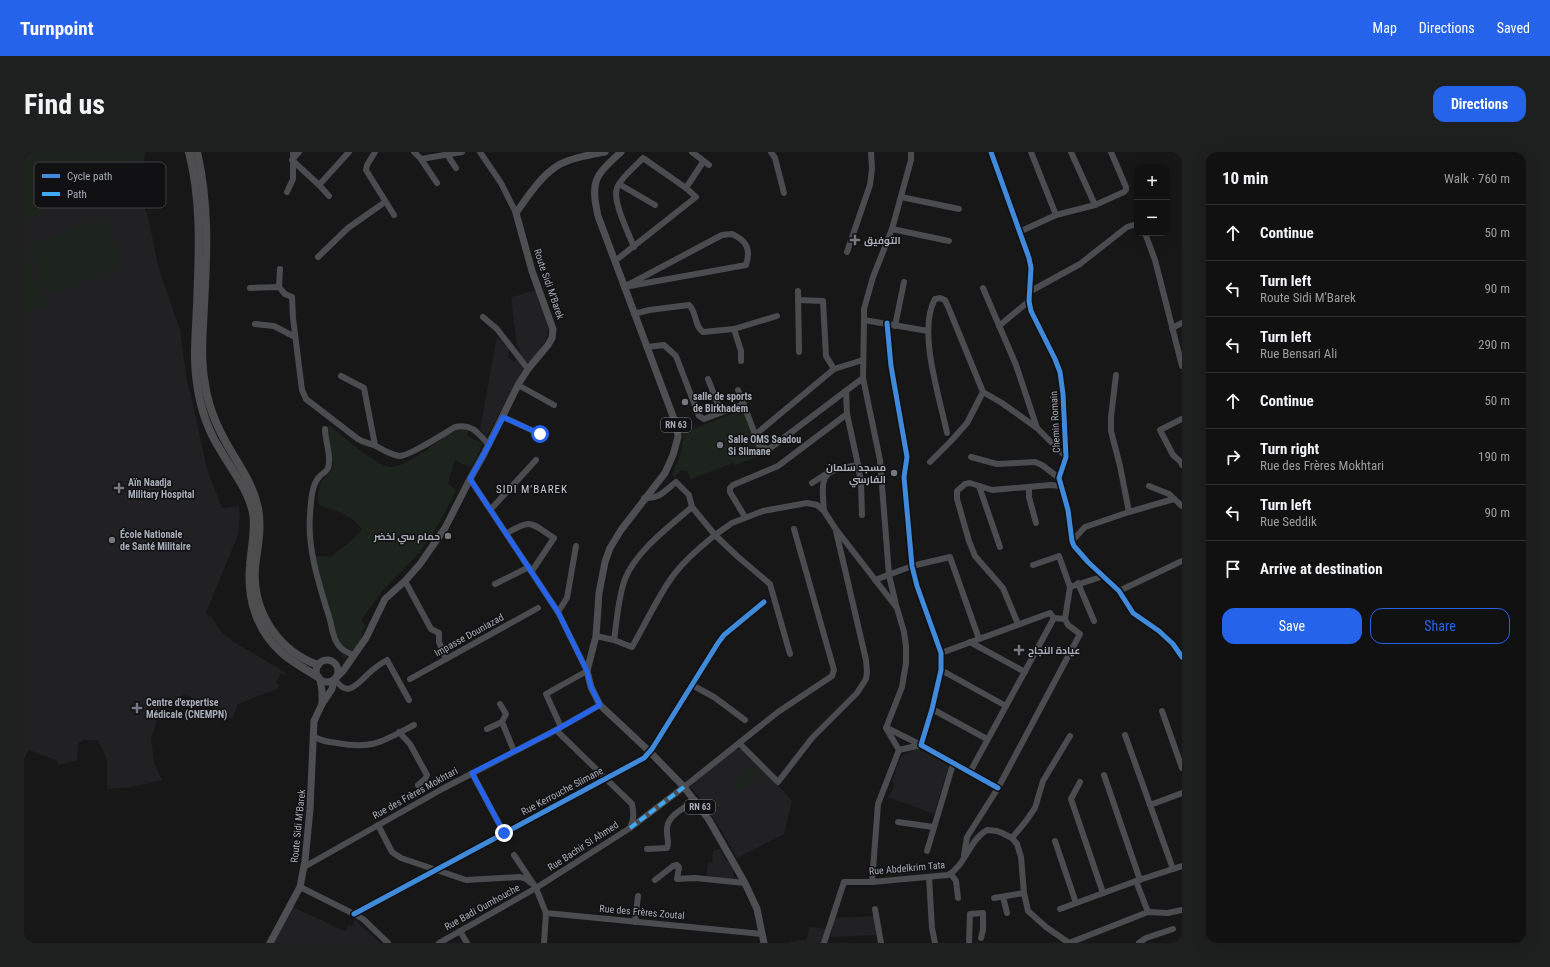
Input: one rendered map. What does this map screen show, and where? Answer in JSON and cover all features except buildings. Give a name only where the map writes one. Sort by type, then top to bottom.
[{"type":"highway","points":[[189,152],[199,210],[200,242],[195,362],[199,396],[205,419],[214,440],[240,481],[251,508],[254,521],[254,535],[248,584],[251,601],[257,618],[265,634],[282,653],[319,678]]},
{"type":"highway","points":[[197,152],[206,209],[207,242],[202,351],[203,373],[207,395],[222,436],[247,477],[256,500],[260,531],[255,577],[262,612],[272,631],[286,647],[305,660],[318,665]]},
{"type":"main road","points":[[516,213],[535,186],[558,165],[605,152]]},
{"type":"main road","name":"RN 63","points":[[621,152],[604,167],[594,182],[594,199],[598,216],[624,287],[675,420],[678,437],[673,455],[665,473],[644,498],[610,548],[605,562],[599,593],[596,636],[587,671],[596,698],[600,705],[650,752],[695,800],[723,844],[745,883],[757,909],[764,943]]},
{"type":"main road","name":"Route Sidi M'Barek","points":[[270,943],[300,887],[304,866],[312,783],[314,721],[322,704],[332,689],[335,679],[352,658],[371,630],[385,599],[405,581],[434,546],[489,445],[518,385],[528,369],[552,338],[554,329],[532,271],[516,213]]},
{"type":"main road","points":[[334,662],[338,667],[335,679],[328,682],[319,678],[316,670],[321,662],[327,660],[334,662],[352,658]]},
{"type":"main road","name":"Route Sidi M'Barek","points":[[319,678],[322,691],[322,704]]},
{"type":"street","points":[[287,192],[292,179],[293,152]]},
{"type":"street","points":[[292,160],[299,152]]},
{"type":"street","points":[[319,185],[349,152]]},
{"type":"street","points":[[375,152],[367,165],[366,170],[394,215]]},
{"type":"street","points":[[414,152],[421,159],[437,183]]},
{"type":"street","points":[[421,159],[446,153],[462,152]]},
{"type":"street","name":"Route Sidi M'Barek","points":[[481,152],[501,183],[516,213]]},
{"type":"street","points":[[686,188],[706,164],[692,152]]},
{"type":"street","points":[[771,152],[775,158],[779,170],[784,193]]},
{"type":"street","points":[[847,252],[870,185],[872,169],[871,152]]},
{"type":"street","points":[[886,728],[902,687],[906,663],[906,646],[904,632],[889,575],[880,460],[863,378],[862,360],[864,309],[873,277],[892,229],[911,160],[911,152]]},
{"type":"street","name":"Chemin Romain","points":[[990,152],[1029,258],[1031,268],[1029,301],[1032,311],[1060,372],[1063,394],[1066,457],[1059,478],[1060,486],[1068,510],[1072,541],[1074,546],[1088,562],[1119,591],[1133,613],[1159,631],[1173,644],[1182,656]]},
{"type":"street","points":[[1031,152],[1056,216]]},
{"type":"street","points":[[1072,152],[1094,205]]},
{"type":"street","points":[[1019,232],[1056,216],[1094,205],[1124,192],[1126,190],[1111,152]]},
{"type":"street","points":[[446,153],[456,168]]},
{"type":"street","points":[[615,261],[634,247],[696,197],[686,188],[643,158],[619,184],[616,190],[615,199],[634,247]]},
{"type":"street","points":[[292,160],[329,196]]},
{"type":"street","points":[[619,184],[655,205]]},
{"type":"street","points":[[901,197],[959,209]]},
{"type":"street","points":[[318,257],[348,228],[385,202]]},
{"type":"street","points":[[1029,292],[1080,264],[1127,228],[1134,225]]},
{"type":"street","points":[[892,229],[949,241]]},
{"type":"street","points":[[732,234],[741,239],[748,248],[749,257],[746,265],[624,287],[722,235],[732,234]]},
{"type":"street","points":[[1146,236],[1155,260],[1182,366]]},
{"type":"street","points":[[280,269],[280,287],[285,294],[292,297],[300,384],[306,399],[358,439],[400,456],[405,455],[455,427],[462,426],[472,428],[489,445]]},
{"type":"street","points":[[895,326],[904,282]]},
{"type":"street","points":[[250,288],[280,287]]},
{"type":"street","points":[[983,288],[1016,365],[1037,428]]},
{"type":"street","points":[[798,291],[799,352]]},
{"type":"street","points":[[947,433],[930,351],[928,331],[930,306],[935,299],[940,298],[945,300],[984,392],[1037,428],[1066,457]]},
{"type":"street","points":[[798,300],[823,301],[826,356],[834,370]]},
{"type":"street","points":[[999,326],[1029,301]]},
{"type":"street","points":[[634,314],[648,310],[689,305],[692,308],[698,327],[703,332],[734,329],[777,316]]},
{"type":"street","points":[[483,317],[497,329],[528,369]]},
{"type":"street","points":[[864,320],[928,331]]},
{"type":"street","points":[[887,323],[891,366],[907,457],[904,477],[912,566],[917,586],[941,653],[940,670],[932,709],[921,746]]},
{"type":"street","points":[[1172,328],[1182,323]]},
{"type":"street","points":[[255,324],[274,326],[295,337]]},
{"type":"street","points":[[734,329],[741,351],[741,361]]},
{"type":"street","points":[[647,347],[664,345],[676,356],[701,418],[704,419],[744,404]]},
{"type":"street","points":[[756,434],[834,370],[862,360]]},
{"type":"street","points":[[1116,375],[1111,417],[1111,431],[1129,512]]},
{"type":"street","points":[[341,376],[364,388],[375,445]]},
{"type":"street","points":[[738,390],[760,447],[769,449],[863,378]]},
{"type":"street","points":[[708,379],[720,412]]},
{"type":"street","points":[[518,385],[554,405]]},
{"type":"street","points":[[846,391],[847,414],[861,483],[862,515]]},
{"type":"street","points":[[930,462],[967,423],[984,392]]},
{"type":"street","points":[[745,517],[730,492],[732,485],[778,466],[847,414]]},
{"type":"street","points":[[503,417],[540,434]]},
{"type":"street","points":[[1182,419],[1160,430],[1173,455],[1181,462],[1182,465]]},
{"type":"street","points":[[325,429],[328,451],[328,467],[320,476],[313,491],[310,517],[310,539],[322,592],[336,640],[342,649],[352,658]]},
{"type":"street","points":[[970,457],[997,464],[1035,462],[1042,465],[1059,478]]},
{"type":"street","points":[[491,509],[536,460]]},
{"type":"street","points":[[812,483],[836,469],[858,465]]},
{"type":"street","points":[[824,511],[822,482],[826,474]]},
{"type":"street","points":[[470,479],[558,612],[587,671],[546,694],[559,729],[604,779]]},
{"type":"street","points":[[644,498],[651,499],[658,497],[676,482],[689,495],[692,507],[715,535],[770,584],[790,654]]},
{"type":"street","points":[[1018,624],[1003,588],[975,556],[969,541],[957,498],[957,491],[965,484],[970,483],[992,490],[1051,485],[1060,486]]},
{"type":"street","points":[[979,486],[1000,547]]},
{"type":"street","points":[[1149,486],[1169,494],[1182,506]]},
{"type":"street","points":[[1029,488],[1029,497],[1036,523]]},
{"type":"street","points":[[1072,541],[1085,527],[1174,499]]},
{"type":"street","points":[[596,636],[614,640],[632,647],[675,574],[688,558],[715,535],[732,523],[745,517],[763,511],[807,503],[817,505],[824,511],[835,528],[897,608]]},
{"type":"street","points":[[614,640],[625,578],[642,554],[692,507]]},
{"type":"street","points":[[495,584],[530,569],[554,538],[533,524],[528,523],[522,524],[507,533]]},
{"type":"street","points":[[739,743],[778,782],[812,738],[857,693],[866,679],[866,660],[835,528]]},
{"type":"street","points":[[630,828],[778,712],[832,676],[834,670],[794,529]]},
{"type":"street","points":[[558,612],[567,598],[576,546]]},
{"type":"street","points":[[963,859],[967,837],[998,788],[1080,634],[1068,625],[1065,619],[1070,587],[1059,556],[1033,566]]},
{"type":"street","points":[[876,580],[912,566],[950,557],[979,639]]},
{"type":"street","points":[[1119,591],[1182,561]]},
{"type":"street","points":[[1070,587],[1078,583],[1104,576]]},
{"type":"street","points":[[405,581],[431,628],[439,633],[439,642],[446,659]]},
{"type":"street","points":[[1078,583],[1094,621]]},
{"type":"street","points":[[650,752],[724,635],[764,602]]},
{"type":"street","name":"Impasse Douniazad","points":[[410,679],[538,608]]},
{"type":"street","points":[[941,653],[1050,613],[1054,618],[1065,619]]},
{"type":"street","points":[[970,772],[1054,618]]},
{"type":"street","points":[[970,642],[1024,672]]},
{"type":"street","points":[[335,679],[342,687],[348,689],[353,688],[368,674],[388,660],[409,700]]},
{"type":"street","points":[[940,670],[1006,706]]},
{"type":"street","points":[[692,685],[714,697],[744,720]]},
{"type":"street","points":[[487,729],[502,722],[506,714],[500,704]]},
{"type":"street","name":"Rue des Frères Mokhtari","points":[[304,866],[472,773],[559,729],[600,705]]},
{"type":"street","points":[[932,709],[988,739]]},
{"type":"street","points":[[1162,710],[1182,768]]},
{"type":"street","points":[[502,722],[514,751]]},
{"type":"street","points":[[313,736],[320,740],[360,747],[374,744],[414,724]]},
{"type":"street","points":[[886,728],[998,788]]},
{"type":"street","points":[[886,728],[899,750]]},
{"type":"street","points":[[399,732],[410,744],[427,776],[426,779],[418,785]]},
{"type":"street","points":[[1126,735],[1173,869]]},
{"type":"street","points":[[1070,736],[1043,781],[1034,808],[1026,821],[1012,838],[1017,844],[1020,857],[1024,893],[1028,911],[1046,927],[1069,943],[1148,912],[1168,913],[1182,910]]},
{"type":"street","points":[[899,750],[921,746]]},
{"type":"street","points":[[872,882],[878,804],[899,750]]},
{"type":"street","name":"Rue Kerrouche Slimane","points":[[354,914],[644,758],[650,752]]},
{"type":"street","points":[[927,851],[953,764]]},
{"type":"street","points":[[472,773],[504,833]]},
{"type":"street","points":[[1104,775],[1148,912]]},
{"type":"street","name":"Rue Bachir Si Ahmed","points":[[536,888],[630,828],[634,812],[632,804],[604,779]]},
{"type":"street","points":[[1080,782],[1071,799],[1103,893]]},
{"type":"street","points":[[1150,805],[1182,794]]},
{"type":"street","points":[[647,849],[667,848],[666,829],[670,819],[695,800]]},
{"type":"street","points":[[898,822],[933,827]]},
{"type":"street","points":[[378,825],[392,852],[396,855],[466,880],[520,877],[526,879],[536,888]]},
{"type":"street","name":"Rue Abdelkrim Tata","points":[[824,943],[844,882],[872,882],[929,878],[948,875],[951,874],[983,832],[987,830],[997,830],[1012,838]]},
{"type":"street","points":[[1055,841],[1076,903]]},
{"type":"street","points":[[514,855],[536,888],[546,913],[544,943]]},
{"type":"street","points":[[655,880],[676,865],[679,867],[677,879],[695,878],[745,883]]},
{"type":"street","points":[[1060,909],[1138,880],[1182,866]]},
{"type":"street","points":[[951,874],[956,881],[958,898]]},
{"type":"street","points":[[929,878],[932,928],[935,943]]},
{"type":"street","points":[[300,887],[363,919],[388,943]]},
{"type":"street","name":"Rue Badi Oumhouche","points":[[438,943],[536,888]]},
{"type":"street","points":[[994,898],[1024,893]]},
{"type":"street","points":[[635,922],[638,896]]},
{"type":"street","points":[[1003,897],[1007,913]]},
{"type":"street","points":[[875,909],[882,943]]},
{"type":"street","name":"Rue des Frères Zoutal","points":[[546,913],[762,934]]},
{"type":"street","points":[[969,943],[970,914],[984,913],[982,938]]},
{"type":"street","points":[[1139,943],[1146,938],[1173,929]]},
{"type":"street","points":[[460,931],[466,943]]},
{"type":"shaded area","name":"Aïn Naadja Military Hospital","points":[[24,152],[145,152],[144,162],[34,162],[34,208],[145,208],[158,266],[180,330],[187,382],[207,469],[222,508],[239,506],[240,513],[238,535],[206,613],[212,618],[222,633],[234,642],[285,672],[284,675],[281,673],[276,683],[279,685],[277,689],[238,704],[232,719],[185,694],[175,701],[164,701],[151,738],[154,763],[162,780],[132,787],[107,789],[107,760],[98,740],[83,740],[78,744],[77,761],[58,765],[56,760],[29,750],[24,759]]},
{"type":"shaded area","points":[[24,152],[144,152],[143,162],[34,162],[34,208],[47,208],[24,225]]},
{"type":"shaded area","points":[[105,217],[123,267],[48,295],[29,246]]},
{"type":"shaded area","points":[[24,248],[46,305],[24,313]]},
{"type":"shaded area","points":[[537,290],[549,324],[546,340],[530,363],[524,362],[518,356],[520,349],[517,346],[511,297]]},
{"type":"shaded area","points":[[497,336],[509,350],[508,358],[515,362],[517,359],[524,367],[486,436],[480,429]]},
{"type":"shaded area","name":"Salle OMS Saadou Si Slimane","points":[[742,410],[758,447],[759,456],[735,465],[733,463],[691,479],[687,471],[681,470],[675,477],[672,474],[680,454],[683,433]]},
{"type":"shaded area","points":[[329,425],[367,456],[383,465],[390,467],[413,459],[453,431],[461,428],[469,430],[467,436],[483,444],[471,468],[455,460],[448,483],[456,490],[441,520],[421,551],[383,590],[361,620],[365,625],[359,644],[344,660],[338,645],[315,556],[331,556],[353,539],[362,529],[348,517],[337,511],[319,505],[319,487],[330,472],[333,465],[333,455],[328,435]]},
{"type":"shaded area","points":[[746,748],[792,801],[784,834],[737,858],[702,800],[690,787],[733,750]]},
{"type":"shaded area","points":[[918,748],[949,765],[934,814],[887,797],[891,793],[894,786],[892,781],[901,756]]},
{"type":"shaded area","points":[[752,765],[760,774],[740,792],[732,784]]},
{"type":"shaded area","points":[[720,849],[725,859],[732,865],[735,881],[706,877],[708,862],[712,863],[713,851]]},
{"type":"shaded area","points":[[293,907],[345,931],[348,925],[352,927],[355,920],[380,943],[273,943]]},
{"type":"shaded area","points":[[875,916],[878,935],[831,937],[834,918]]},
{"type":"shaded area","points":[[809,927],[826,929],[822,943],[790,943],[807,939]]},
{"type":"marked path","points":[[630,828],[684,787]]},
{"type":"cycle path","points":[[991,152],[1029,258],[1031,268],[1029,301],[1031,311],[1060,372],[1063,394],[1066,457],[1059,478],[1068,510],[1072,541],[1074,546],[1088,562],[1119,591],[1133,613],[1159,631],[1173,644],[1182,657]]},
{"type":"cycle path","points":[[887,323],[891,366],[907,457],[904,477],[912,566],[917,586],[941,653],[941,670],[932,709],[921,745],[998,788]]},
{"type":"cycle path","points":[[354,914],[644,758],[652,749],[724,635],[764,602]]},
{"type":"place","name":"التوفيق","points":[[855,240]]},
{"type":"place","name":"salle de sports de Birkhadem","points":[[685,402]]},
{"type":"place","name":"Salle OMS Saadou Si Slimane","points":[[720,445]]},
{"type":"place","name":"مسجد سلمان الفارسي","points":[[894,473]]},
{"type":"place","name":"Aïn Naadja Military Hospital","points":[[119,488]]},
{"type":"place","name":"حمام سي لخضر","points":[[448,536]]},
{"type":"place","name":"École Nationale de Santé Militaire","points":[[112,540]]},
{"type":"place","name":"عيادة النجاح","points":[[1019,650]]},
{"type":"place","name":"Centre d'expertise Médicale (CNEMPN)","points":[[137,708]]},
{"type":"district","name":"SIDI M'BAREK","points":[[532,489]]},
{"type":"route","points":[[504,833],[472,773],[556,730],[600,705],[591,687],[587,671],[558,612],[470,479],[503,417],[540,434]]}]
